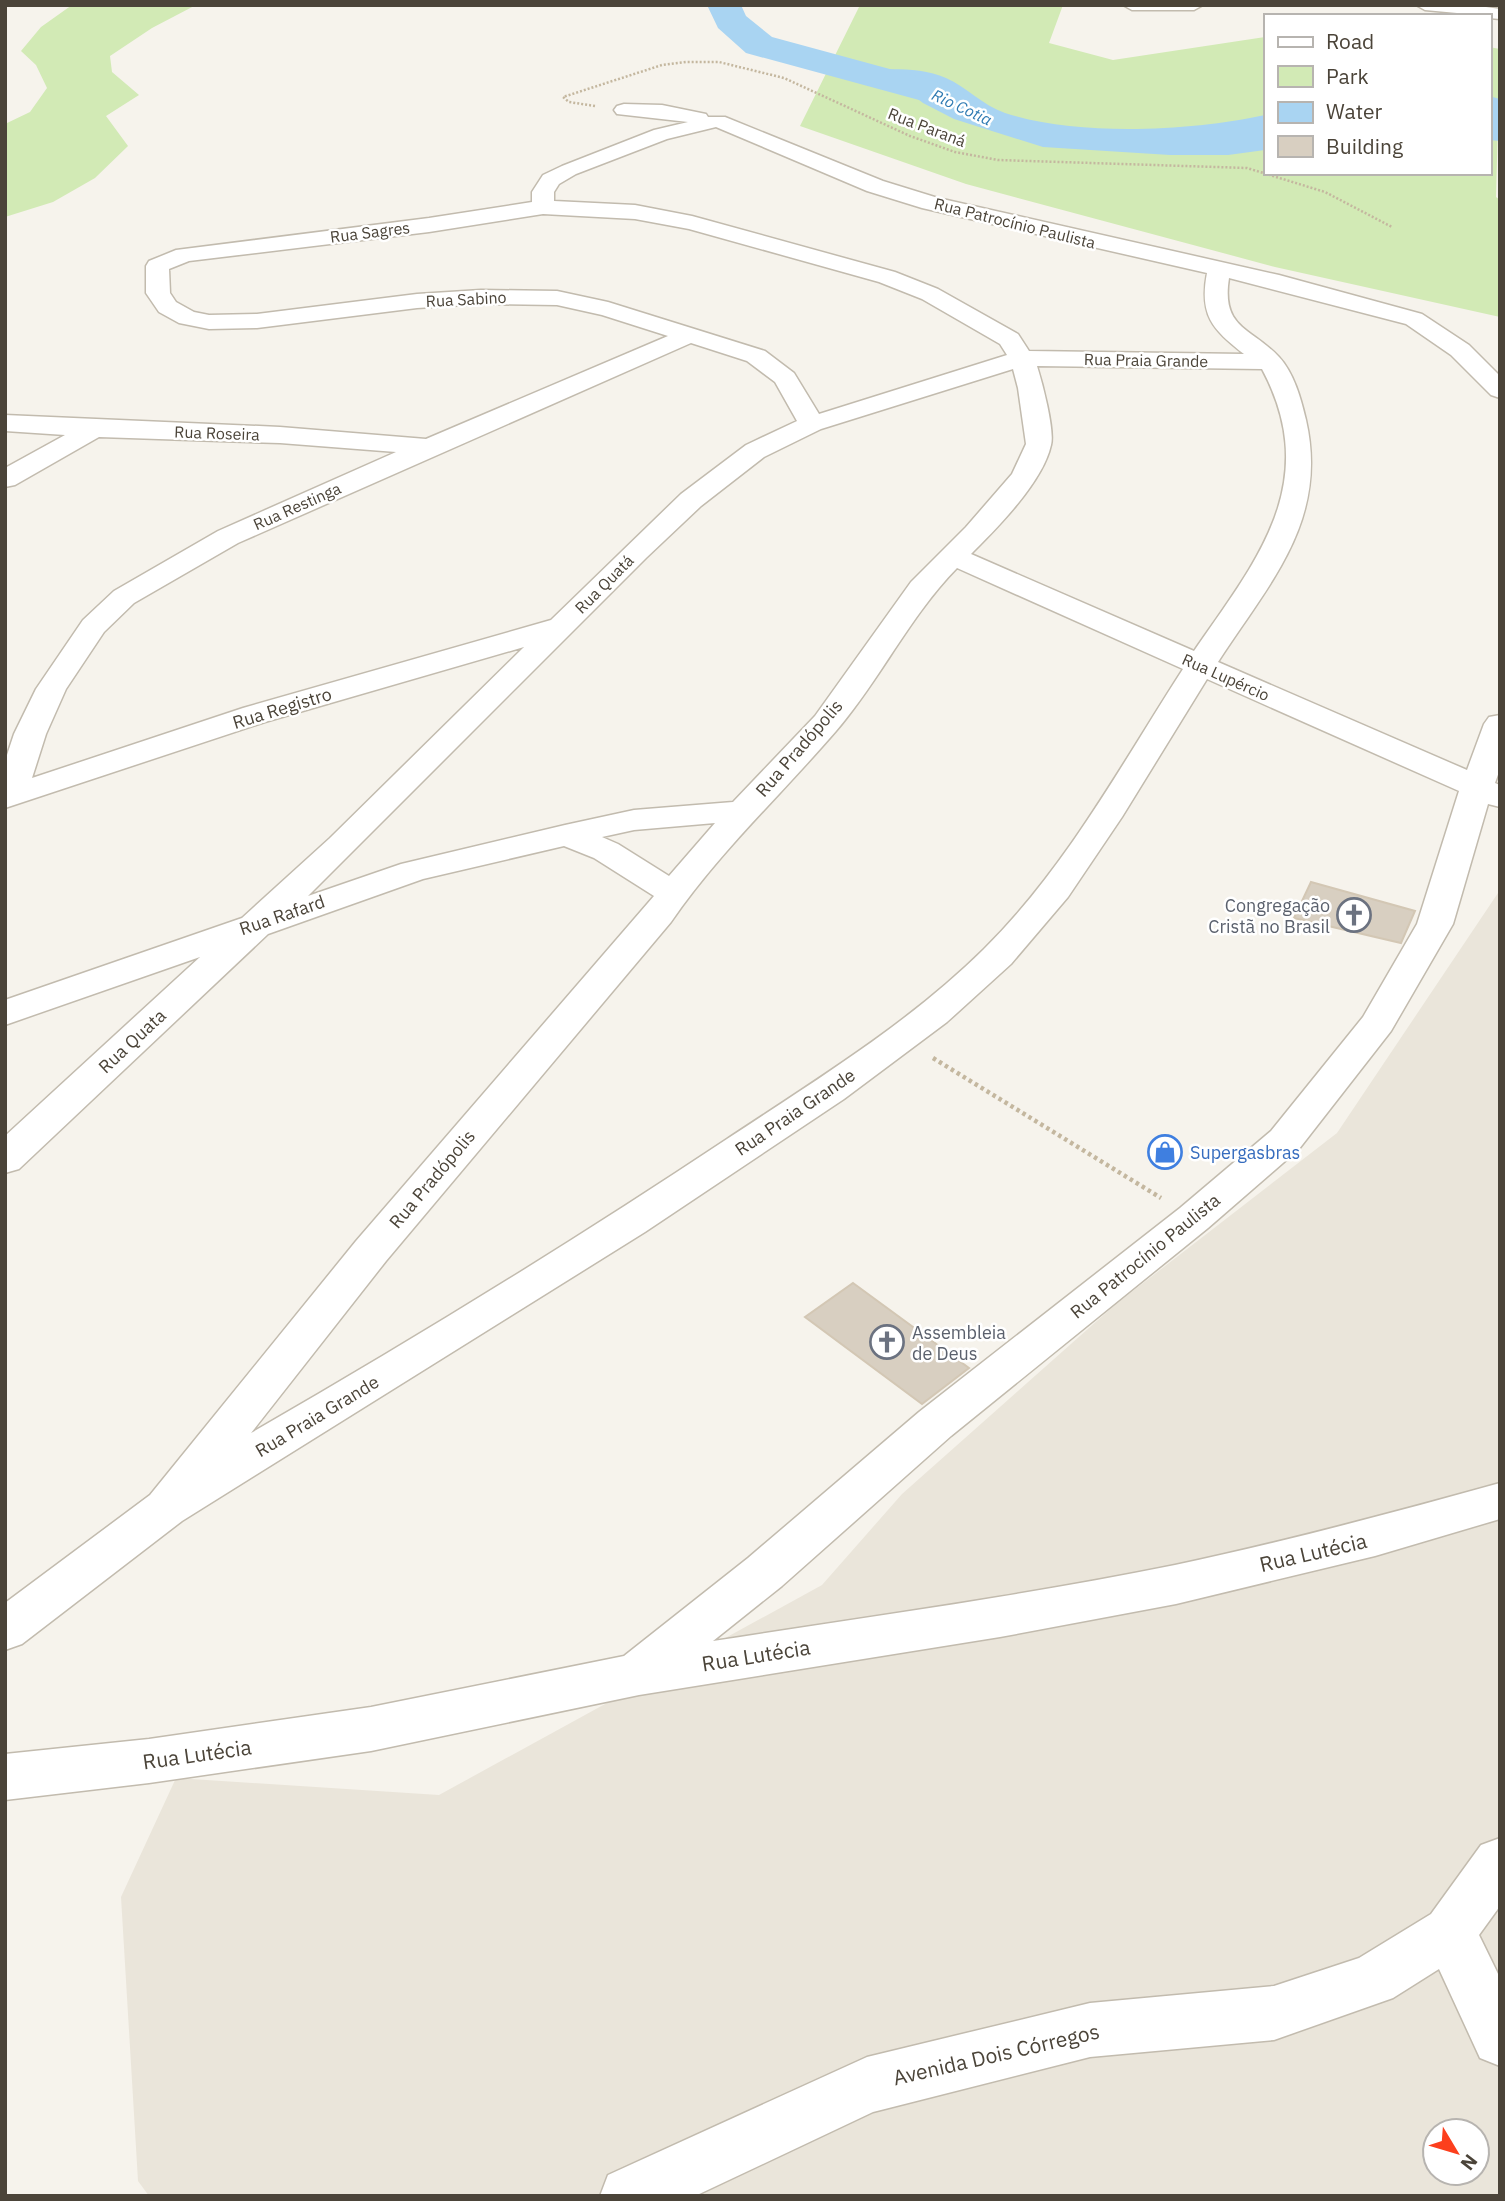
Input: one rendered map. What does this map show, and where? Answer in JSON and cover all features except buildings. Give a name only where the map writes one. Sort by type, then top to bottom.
[{"type":"street","points":[[1132,5],[1194,5]]},
{"type":"street","points":[[1425,5],[1500,14]]},
{"type":"street","name":"Rua Patrocínio Paulista","points":[[624,110],[662,111],[718,121],[875,186],[930,202],[1279,282],[1414,319],[1460,350],[1500,390]]},
{"type":"street","points":[[542,207],[543,192],[551,180],[569,170],[661,134],[718,121]]},
{"type":"street","name":"Rua Sagres","points":[[196,253],[429,225],[542,207]]},
{"type":"street","name":"Rua Pradópolis","points":[[166,1508],[370,1251],[659,914],[673,893],[743,811],[826,723],[921,588],[976,533],[1024,476],[1039,444],[1031,388],[1022,358],[1009,339],[930,293],[887,277],[692,223],[635,212],[542,207]]},
{"type":"street","name":"Rua Sabino","points":[[196,253],[171,259],[157,266],[158,293],[167,307],[187,318],[209,322],[257,321],[417,302],[509,296],[557,298],[608,309],[756,356],[785,378],[812,424]]},
{"type":"street","points":[[1219,270],[1215,291],[1217,316],[1231,334],[1270,362]]},
{"type":"street","name":"Rua Restinga","points":[[8,797],[30,734],[51,689],[93,626],[124,597],[228,537],[690,335]]},
{"type":"street","name":"Rua Praia Grande","points":[[5,1630],[166,1508],[594,1248],[903,1039],[971,982],[1051,898],[1128,783],[1199,666],[1241,607],[1280,540],[1297,496],[1299,446],[1286,400],[1270,362],[1022,358]]},
{"type":"street","name":"Rua Quatá","points":[[259,923],[342,845],[691,500],[755,452],[812,424],[1022,358]]},
{"type":"street","name":"Rua Roseira","points":[[5,422],[94,429],[280,435],[429,447]]},
{"type":"street","points":[[5,479],[94,429]]},
{"type":"street","name":"Rua Lupércio","points":[[952,556],[1488,792]]},
{"type":"street","name":"Rua Registro","points":[[8,797],[254,715],[562,627]]},
{"type":"street","name":"Rua Patrocínio Paulista","points":[[639,1674],[765,1572],[935,1424],[1194,1218],[1285,1140],[1378,1023],[1435,924],[1488,792],[1500,724]]},
{"type":"street","name":"Rua Rafard","points":[[5,1013],[388,879],[565,835],[661,816],[743,811]]},
{"type":"street","points":[[565,835],[606,851],[673,893]]},
{"type":"street","points":[[342,845],[388,879]]},
{"type":"street","name":"Rua Quata","points":[[5,1159],[259,923]]},
{"type":"street","name":"Rua Lutécia","points":[[5,1777],[149,1761],[371,1729],[639,1674],[1000,1617],[1177,1584],[1375,1537],[1500,1501]]},
{"type":"street","name":"Avenida Dois Córregos","points":[[629,2196],[867,2085],[1090,2030],[1274,2013],[1374,1979],[1450,1932],[1500,1862]]},
{"type":"street","points":[[1450,1932],[1500,2039]]},
{"type":"path","name":"Rua Paraná","points":[[624,110],[579,105],[563,97],[664,64],[688,61],[724,63],[749,68],[797,85],[940,148],[968,156],[998,160],[1247,168],[1264,173]]},
{"type":"path","name":"Rua Paraná","points":[[1270,175],[1325,192],[1392,227]]},
{"type":"path","points":[[903,1039],[1194,1218]]},
{"type":"shaded area","points":[[1500,890],[1500,2196],[149,2196],[138,2181],[121,1897],[176,1778],[439,1795],[822,1585],[902,1494],[1116,1304],[1337,1133]]},
{"type":"green space","points":[[72,5],[196,5],[152,28],[110,56],[112,72],[139,95],[106,116],[128,146],[95,178],[53,202],[5,217],[5,124],[30,112],[47,88],[36,65],[21,51],[41,27]]},
{"type":"green space","points":[[860,5],[1063,5],[1049,43],[1113,60],[1264,37],[1264,175],[1491,175],[1491,47],[1500,49],[1496,197],[1500,200],[1500,317],[1275,267],[966,184],[800,126]]},
{"type":"water","points":[[901,69],[935,74],[954,82],[1005,113],[1066,126],[1169,128],[1264,115],[1264,150],[1228,155],[1170,155],[1043,147],[954,119],[923,103],[905,89],[855,70]]},
{"type":"water","points":[[1491,97],[1500,99],[1500,141],[1491,140]]},
{"type":"waterway","name":"Rio Cotia","points":[[724,5],[730,21],[759,45],[943,95],[952,101]]},
{"type":"place","name":"Congregação Cristã no Brasil","points":[[1354,915]]},
{"type":"place","name":"Supergasbras","points":[[1165,1152]]},
{"type":"place","name":"Assembleia de Deus","points":[[887,1342]]}]
